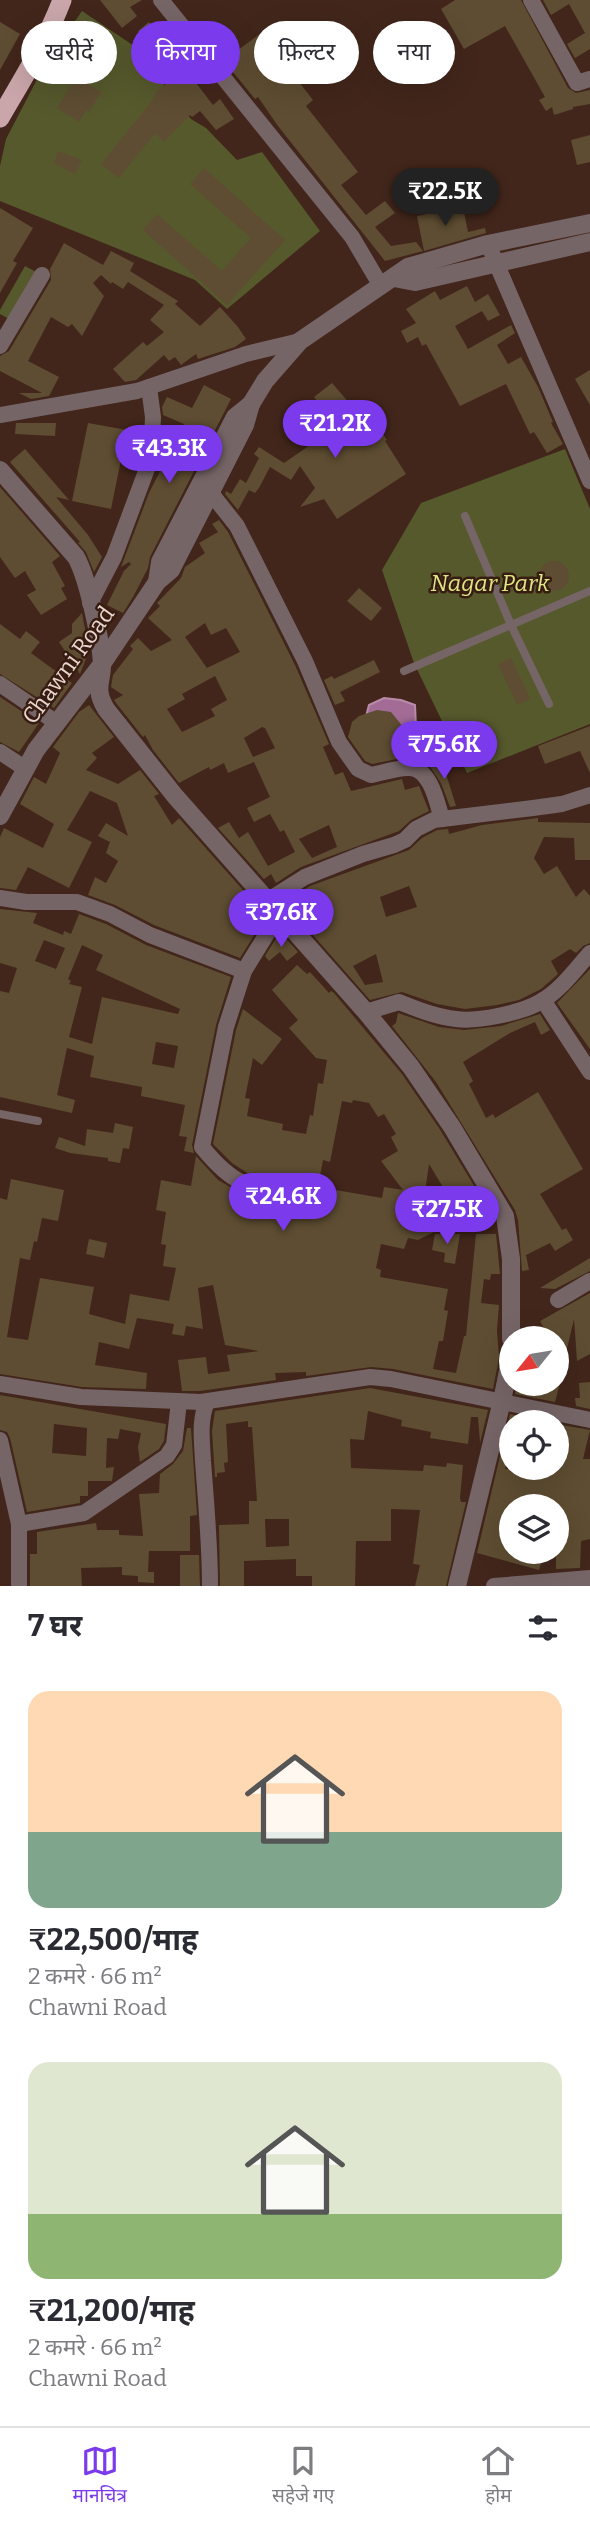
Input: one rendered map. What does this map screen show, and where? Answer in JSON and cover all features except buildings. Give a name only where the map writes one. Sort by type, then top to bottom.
[{"type":"highway","points":[[0,118],[39,51],[62,0]]},
{"type":"street","points":[[161,0],[387,282],[415,282],[590,242]]},
{"type":"street","points":[[531,0],[577,83],[590,79]]},
{"type":"street","name":"Chawni Road","points":[[0,817],[36,750],[102,664],[157,582],[171,570],[207,487],[245,425],[251,404],[265,381],[300,341],[408,267],[488,244],[590,223]]},
{"type":"street","points":[[488,244],[590,481]]},
{"type":"street","points":[[0,346],[42,275]]},
{"type":"street","points":[[0,415],[149,387],[246,354],[300,341]]},
{"type":"street","points":[[90,603],[114,557],[151,458],[153,417],[149,387]]},
{"type":"street","points":[[0,470],[76,557],[84,573],[102,664],[99,697],[106,709],[175,796],[366,1012],[411,1067],[452,1127],[505,1216],[511,1259],[511,1326]]},
{"type":"street","points":[[207,487],[237,526],[305,661],[339,742],[353,762],[370,775],[407,767],[416,769],[427,779],[442,819]]},
{"type":"street","points":[[0,684],[57,723]]},
{"type":"street","points":[[0,752],[26,769]]},
{"type":"street","points":[[301,1194],[255,1188],[230,1177],[202,1147],[226,1027],[244,971],[273,908],[305,877],[394,845],[434,820],[552,805],[590,795]]},
{"type":"street","points":[[0,898],[26,902],[77,902],[207,959],[244,971]]},
{"type":"street","points":[[366,1012],[399,1002],[458,1020],[505,1014],[543,1000],[563,983],[590,953]]},
{"type":"street","points":[[543,1000],[590,1072]]},
{"type":"street","points":[[558,1300],[590,1280]]},
{"type":"street","points":[[0,1384],[81,1397],[206,1402],[370,1377],[391,1378],[590,1420]]},
{"type":"street","points":[[457,1586],[503,1396]]},
{"type":"street","points":[[19,1524],[83,1513],[167,1456],[174,1445],[179,1402]]},
{"type":"street","points":[[206,1402],[202,1413],[202,1442],[210,1586]]},
{"type":"street","points":[[0,1440],[19,1524],[19,1586]]},
{"type":"street","points":[[494,1586],[590,1578]]},
{"type":"lane","points":[[465,516],[511,625],[549,704]]},
{"type":"lane","points":[[404,671],[590,591]]},
{"type":"lane","points":[[0,1114],[38,1121]]},
{"type":"green space","points":[[82,11],[97,21],[75,21]]},
{"type":"green space","points":[[117,34],[131,44],[131,84],[163,84],[191,119],[206,128],[237,160],[262,152],[320,231],[227,309],[195,280],[0,201],[0,166],[6,139],[35,84],[117,84]]},
{"type":"green space","points":[[25,266],[38,273],[11,320],[0,314],[0,310]]},
{"type":"green space","name":"Nagar Park","points":[[565,449],[590,509],[590,724],[467,773],[414,663],[382,570],[421,503]]},
{"type":"shaded area","points":[[384,698],[415,705],[416,728],[412,743],[394,752],[365,720],[369,705]]}]
